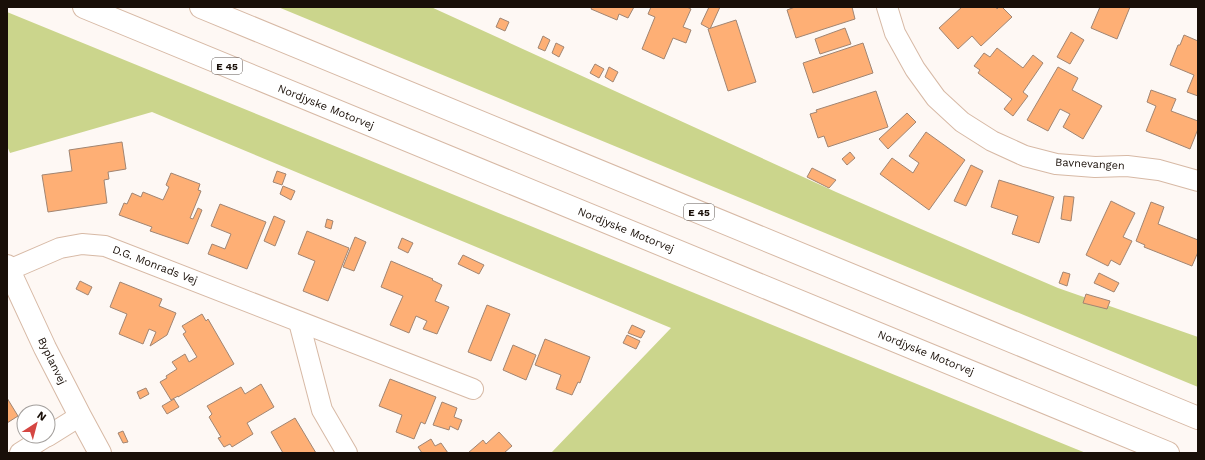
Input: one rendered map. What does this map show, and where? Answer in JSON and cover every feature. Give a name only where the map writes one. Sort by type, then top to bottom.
[{"type":"main road","name":"Nordjyske Motorvej","points":[[84,7],[1168,453]]},
{"type":"main road","name":"E 45","points":[[200,7],[1198,418]]},
{"type":"main road","name":"Byplanvej","points":[[8,268],[45,348],[100,453]]},
{"type":"street","name":"Bavnevangen","points":[[887,7],[895,33],[915,69],[936,98],[962,122],[992,141],[1025,156],[1056,164],[1095,167],[1127,166],[1146,168],[1198,181]]},
{"type":"street","name":"D.G. Monrads Vej","points":[[8,268],[60,248],[82,244],[105,246],[474,389]]},
{"type":"street","points":[[299,322],[322,410],[347,453]]},
{"type":"street","points":[[56,431],[80,416]]},
{"type":"street","points":[[20,453],[35,444]]},
{"type":"green space","points":[[278,7],[431,7],[836,192],[1058,288],[1198,337],[1198,387]]},
{"type":"green space","points":[[7,12],[1086,453],[551,453],[671,328],[152,112],[10,153],[7,146]]},
{"type":"building","points":[[592,7],[634,7],[628,18],[619,14],[617,20],[591,9]]},
{"type":"building","points":[[651,7],[687,7],[691,9],[683,27],[691,30],[686,43],[673,38],[664,59],[642,49],[655,17],[648,14]]},
{"type":"building","points":[[709,7],[720,7],[710,29],[701,24]]},
{"type":"building","points":[[795,7],[852,7],[855,19],[796,38],[787,10]]},
{"type":"building","points":[[962,7],[996,7],[997,9],[1002,7],[1012,17],[981,46],[972,36],[958,49],[939,28]]},
{"type":"building","points":[[1100,7],[1130,7],[1117,39],[1091,28]]},
{"type":"building","points":[[500,18],[509,22],[505,31],[496,27]]},
{"type":"building","points":[[736,20],[756,82],[728,91],[708,29]]},
{"type":"building","points":[[845,28],[851,44],[820,54],[815,39]]},
{"type":"building","points":[[1071,32],[1084,40],[1070,64],[1057,57]]},
{"type":"building","points":[[1184,35],[1198,41],[1198,96],[1187,92],[1194,75],[1170,65],[1178,45],[1180,45]]},
{"type":"building","points":[[543,36],[550,40],[545,51],[538,48]]},
{"type":"building","points":[[556,43],[564,47],[559,57],[552,53]]},
{"type":"building","points":[[863,43],[873,73],[813,93],[803,63]]},
{"type":"building","points":[[997,48],[1023,68],[1033,55],[1043,63],[1023,92],[1028,96],[1013,116],[1004,109],[1012,99],[978,73],[980,70],[974,66],[984,53],[990,57]]},
{"type":"building","points":[[595,64],[604,69],[599,78],[590,73]]},
{"type":"building","points":[[609,67],[618,72],[613,82],[605,77]]},
{"type":"building","points":[[1058,67],[1078,78],[1072,90],[1102,106],[1083,139],[1063,127],[1070,114],[1060,109],[1048,131],[1027,120]]},
{"type":"building","points":[[1151,90],[1176,99],[1171,111],[1198,121],[1198,129],[1190,149],[1146,131],[1156,106],[1147,102]]},
{"type":"building","points":[[876,91],[888,127],[828,147],[824,136],[818,138],[810,114],[817,112],[816,110]]},
{"type":"building","points":[[907,113],[916,122],[888,149],[879,139]]},
{"type":"building","points":[[926,132],[965,160],[929,210],[880,174],[892,158],[913,173],[919,163],[909,156]]},
{"type":"building","points":[[122,142],[126,169],[108,172],[109,179],[104,180],[107,203],[48,212],[42,175],[72,171],[69,150]]},
{"type":"building","points":[[850,152],[855,158],[847,165],[842,159]]},
{"type":"building","points":[[971,165],[983,171],[966,206],[954,201]]},
{"type":"building","points":[[812,168],[836,180],[829,188],[807,177]]},
{"type":"building","points":[[277,171],[286,174],[282,185],[273,182]]},
{"type":"building","points":[[171,173],[200,184],[198,190],[201,191],[190,218],[193,219],[198,208],[202,210],[188,244],[150,231],[152,227],[119,215],[124,203],[127,204],[132,193],[141,197],[143,192],[163,200],[169,187],[166,185]]},
{"type":"building","points":[[999,180],[1054,197],[1039,243],[1012,234],[1018,216],[991,207]]},
{"type":"building","points":[[283,186],[295,191],[291,200],[280,194]]},
{"type":"building","points":[[1064,196],[1074,197],[1071,221],[1061,219]]},
{"type":"building","points":[[1111,201],[1135,213],[1123,237],[1132,241],[1120,265],[1111,260],[1108,266],[1086,255]]},
{"type":"building","points":[[1151,202],[1164,207],[1158,224],[1198,240],[1198,252],[1192,266],[1144,247],[1145,245],[1136,241]]},
{"type":"building","points":[[220,204],[266,222],[247,269],[208,254],[212,244],[225,249],[231,234],[211,226]]},
{"type":"building","points":[[274,216],[285,221],[275,246],[264,241]]},
{"type":"building","points":[[327,219],[333,221],[331,229],[325,227]]},
{"type":"building","points":[[307,231],[349,248],[328,301],[303,291],[315,261],[298,254]]},
{"type":"building","points":[[355,237],[366,242],[354,271],[343,267]]},
{"type":"building","points":[[402,238],[413,243],[408,253],[398,248]]},
{"type":"building","points":[[463,255],[484,265],[479,274],[458,264]]},
{"type":"building","points":[[391,261],[433,279],[432,280],[442,285],[435,301],[449,307],[437,334],[423,329],[427,321],[416,316],[409,333],[390,325],[403,296],[381,287]]},
{"type":"building","points":[[1063,272],[1070,274],[1067,286],[1059,283]]},
{"type":"building","points":[[1099,273],[1119,283],[1114,292],[1094,283]]},
{"type":"building","points":[[80,281],[92,287],[88,295],[76,289]]},
{"type":"building","points":[[120,282],[162,299],[159,306],[176,313],[167,335],[150,346],[156,332],[149,329],[143,344],[119,334],[127,314],[110,307]]},
{"type":"building","points":[[1086,294],[1110,301],[1107,309],[1083,303]]},
{"type":"building","points":[[487,305],[510,314],[491,361],[468,352]]},
{"type":"building","points":[[202,314],[206,321],[208,319],[234,364],[171,400],[160,382],[177,369],[172,362],[185,354],[189,362],[197,357],[183,334],[186,332],[182,326]]},
{"type":"building","points":[[632,325],[645,331],[641,338],[628,333]]},
{"type":"building","points":[[627,335],[640,341],[636,349],[623,343]]},
{"type":"building","points":[[545,339],[590,357],[580,383],[578,382],[572,395],[556,389],[561,375],[535,365]]},
{"type":"building","points":[[513,345],[536,355],[526,380],[503,370]]},
{"type":"building","points":[[390,379],[436,397],[425,424],[421,422],[414,439],[396,432],[402,415],[379,406]]},
{"type":"building","points":[[261,384],[274,407],[247,423],[253,434],[232,447],[230,444],[224,447],[218,438],[221,437],[209,417],[212,414],[207,406],[241,387],[245,394]]},
{"type":"building","points":[[146,388],[149,394],[140,399],[137,392]]},
{"type":"building","points":[[7,398],[16,413],[16,417],[7,423]]},
{"type":"building","points":[[174,399],[179,407],[167,414],[162,406]]},
{"type":"building","points":[[442,402],[457,408],[454,417],[462,420],[458,430],[450,426],[449,430],[433,425]]},
{"type":"building","points":[[295,418],[316,453],[283,453],[271,432]]},
{"type":"building","points":[[123,431],[128,442],[123,443],[118,433]]},
{"type":"building","points":[[499,432],[512,446],[504,453],[468,453],[483,440],[486,444]]},
{"type":"building","points":[[431,439],[435,446],[441,443],[448,453],[422,453],[418,447]]}]
